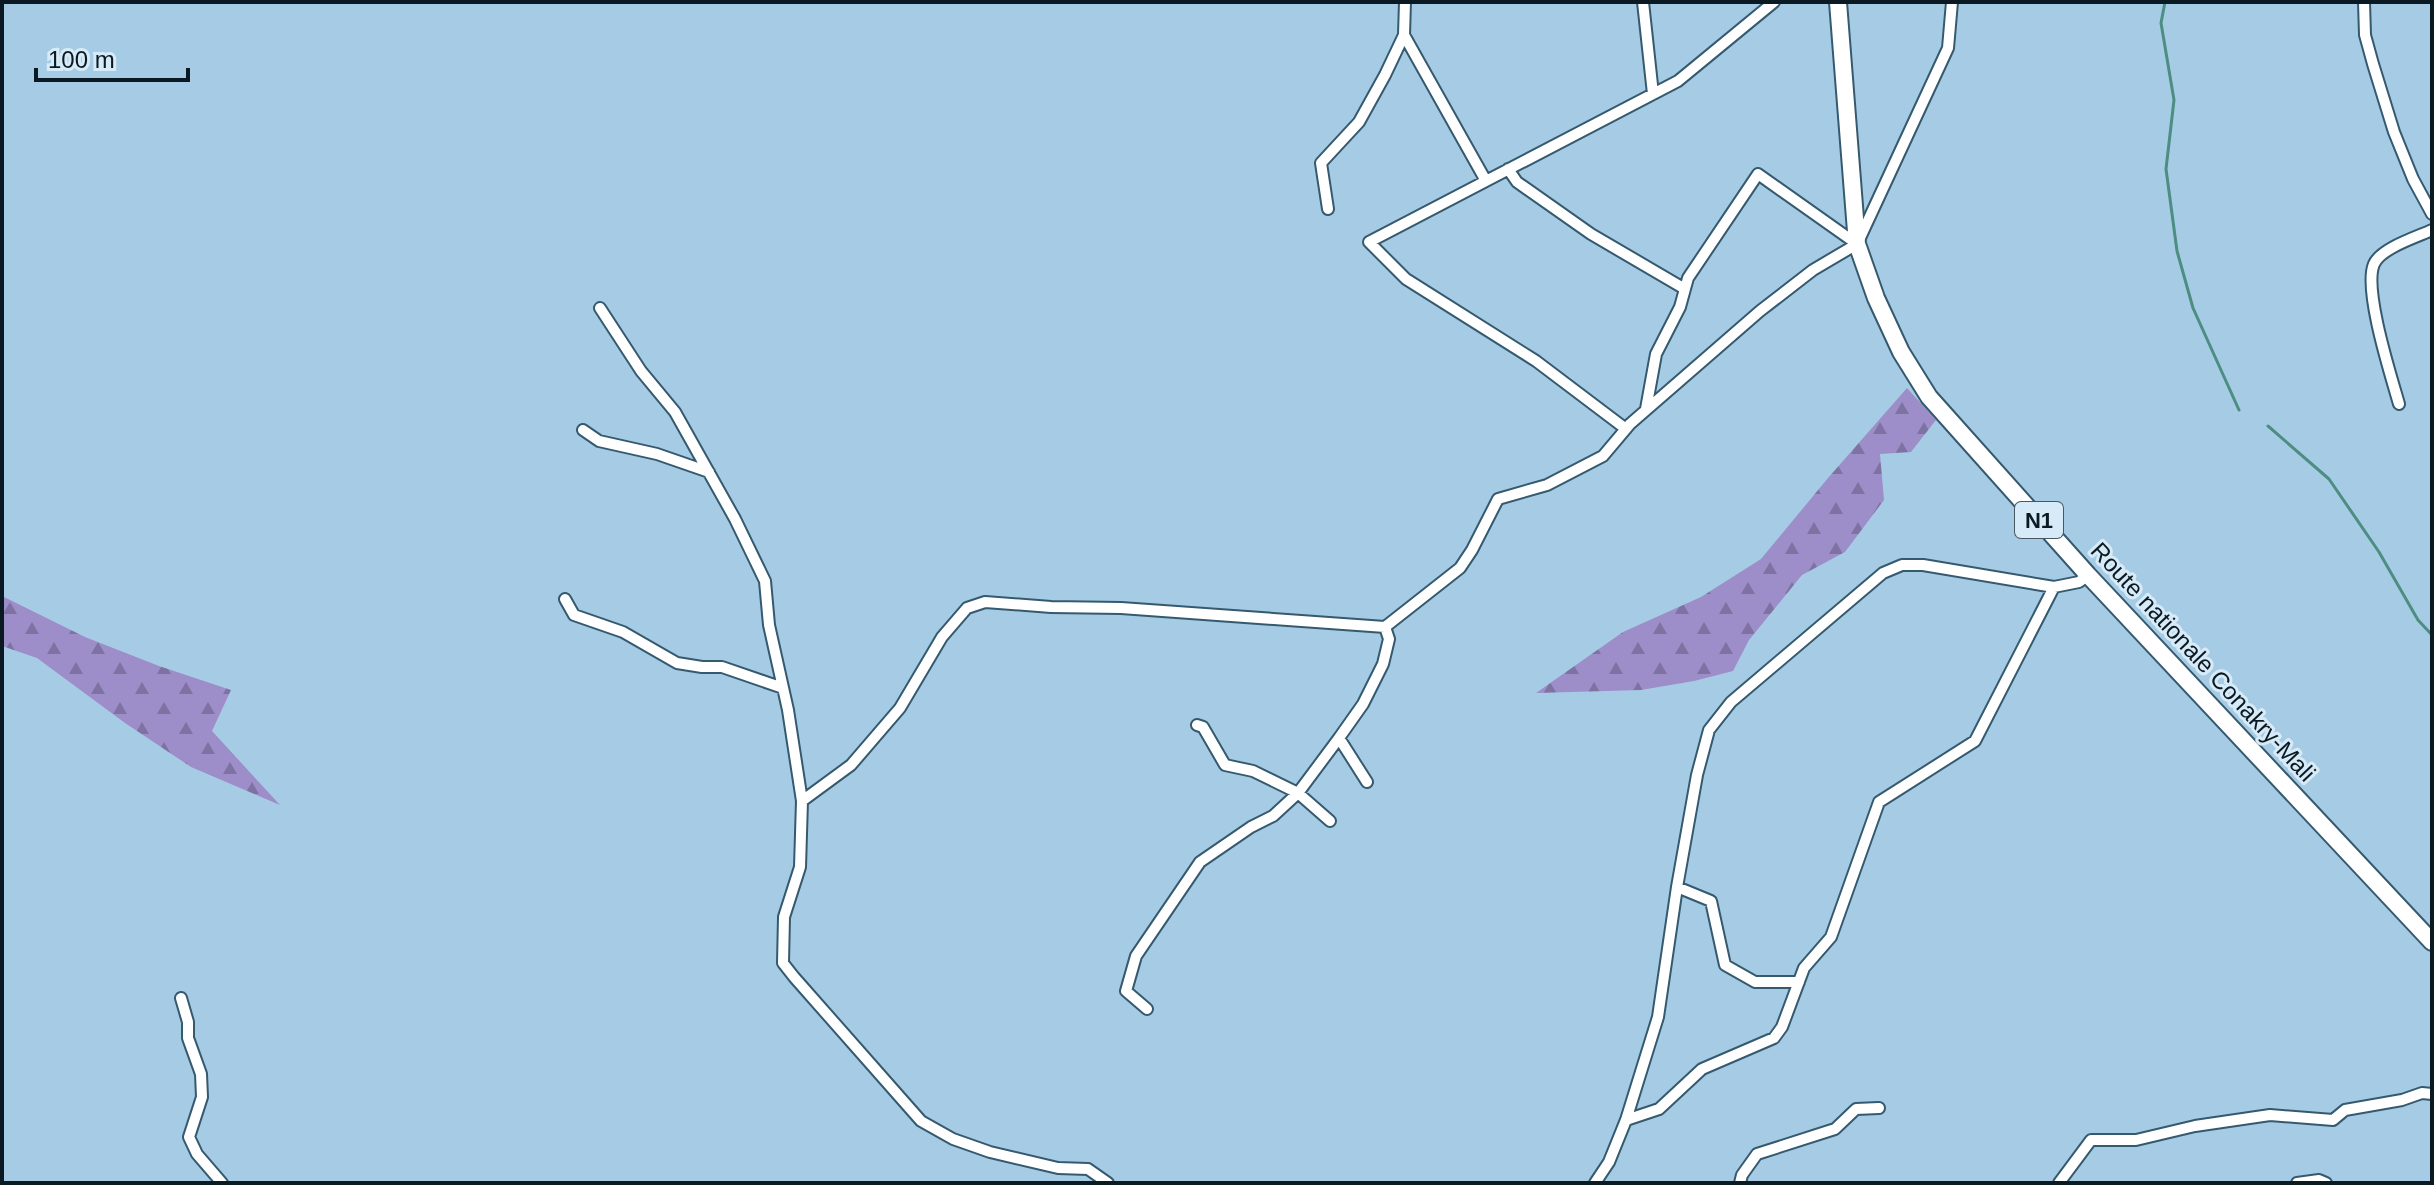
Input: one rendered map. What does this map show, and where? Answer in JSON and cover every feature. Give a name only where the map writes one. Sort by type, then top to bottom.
[{"type":"highway","name":"Route nationale Conakry-Mali","points":[[1838,2],[1857,244],[1894,339],[1929,397],[2088,575],[2432,942]]},
{"type":"street","points":[[1328,209],[1321,163],[1359,122],[1404,35],[1405,2]]},
{"type":"street","points":[[1643,2],[1653,94]]},
{"type":"street","points":[[1626,429],[1536,361],[1406,279],[1369,242],[1678,81],[1774,2]]},
{"type":"street","points":[[802,801],[851,765],[900,708],[942,637],[967,608],[985,602],[1121,608],[1385,627],[1460,568],[1498,499],[1547,485],[1603,456],[1646,409],[1760,311],[1813,270],[1857,244],[1948,48],[1952,2]]},
{"type":"street","points":[[2364,2],[2365,35],[2381,91],[2413,179],[2432,214]]},
{"type":"street","points":[[1404,35],[1486,181]]},
{"type":"street","points":[[1508,169],[1517,182],[1591,234],[1685,289]]},
{"type":"street","points":[[1646,409],[1656,354],[1680,307],[1688,278],[1758,174],[1857,244]]},
{"type":"street","points":[[2399,404],[2376,322],[2372,281],[2374,263],[2387,250],[2432,230]]},
{"type":"street","points":[[600,308],[641,371],[675,412],[735,519],[765,581],[769,625],[802,801],[800,867],[784,917],[783,963],[921,1121],[953,1139],[990,1152],[1058,1168],[1088,1169],[1108,1183]]},
{"type":"street","points":[[583,430],[599,441],[657,454],[709,472]]},
{"type":"street","points":[[1595,1183],[1609,1162],[1626,1120],[1658,1017],[1697,775],[1709,730],[1731,702],[1883,573],[1902,565],[1923,565],[2054,587],[2079,582],[2088,575]]},
{"type":"street","points":[[1626,1120],[1659,1109],[1702,1069],[1774,1038],[1782,1027],[1804,968],[1831,937],[1879,802],[1975,741],[2054,587]]},
{"type":"street","points":[[565,599],[574,615],[623,632],[677,663],[722,667],[783,688]]},
{"type":"street","points":[[1147,1009],[1126,991],[1136,956],[1200,862],[1251,827],[1273,816],[1298,793],[1363,704],[1383,664],[1389,639],[1385,627]]},
{"type":"street","points":[[1197,725],[1203,727],[1225,765],[1253,771],[1298,793],[1330,821]]},
{"type":"street","points":[[1339,738],[1367,782]]},
{"type":"street","points":[[1677,887],[1711,901],[1725,965],[1755,982],[1799,982]]},
{"type":"street","points":[[181,998],[188,1022],[188,1038],[201,1074],[202,1097],[189,1137],[207,1169],[222,1183]]},
{"type":"street","points":[[2059,1183],[2091,1140],[2136,1140],[2195,1126],[2270,1115],[2333,1120],[2345,1110],[2402,1100],[2422,1093],[2432,1094]]},
{"type":"street","points":[[1740,1183],[1757,1154],[1835,1129],[1856,1109],[1879,1108]]},
{"type":"street","points":[[2297,1183],[2319,1180],[2326,1183]]},
{"type":"green space","points":[[1907,388],[1936,420],[1911,452],[1880,454],[1884,500],[1845,552],[1802,575],[1749,640],[1733,671],[1641,690],[1536,693],[1623,632],[1701,597],[1761,559]]},
{"type":"green space","points":[[2,596],[85,637],[231,690],[212,731],[280,805],[191,767],[37,658],[2,646]]},
{"type":"waterway","points":[[2165,2],[2161,23],[2174,100],[2166,169],[2177,251],[2193,308],[2239,410]]},
{"type":"waterway","points":[[2268,426],[2329,479],[2379,552],[2418,620],[2432,635]]}]
